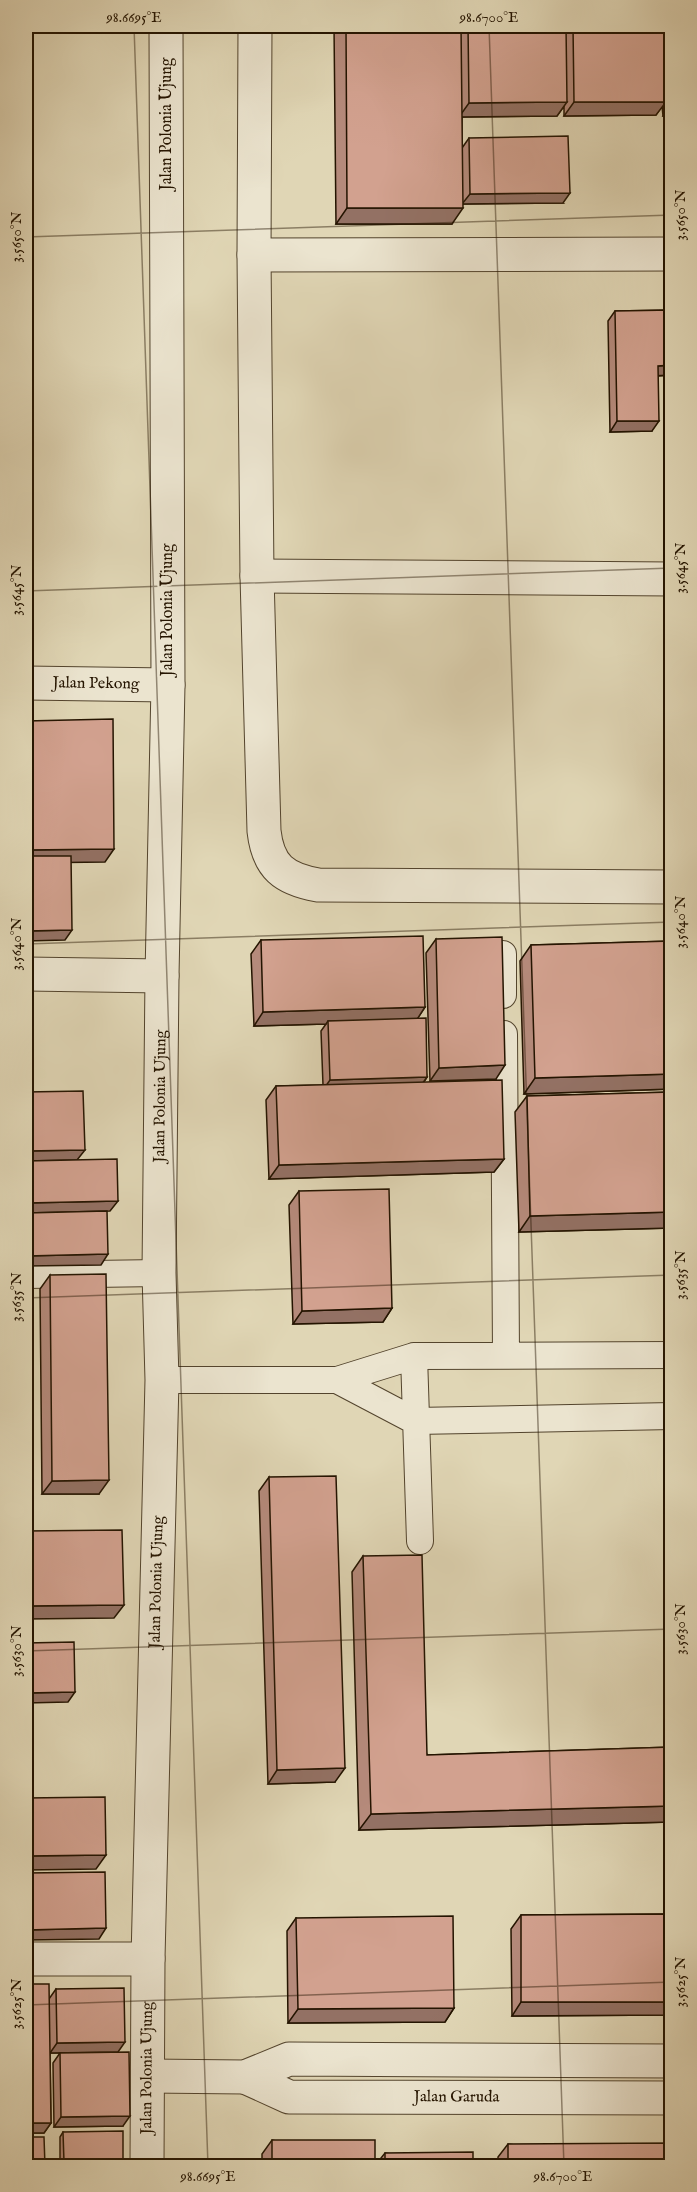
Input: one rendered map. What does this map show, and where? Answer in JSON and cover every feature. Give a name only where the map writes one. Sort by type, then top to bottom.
[{"type":"street","name":"Jalan Polonia Ujung","points":[[147,2166],[148,1959],[162,1380],[159,1273],[168,685],[166,26]]},
{"type":"street","points":[[255,26],[254,255],[257,576],[264,831],[266,848],[273,863],[285,875],[301,882],[318,885],[672,887]]},
{"type":"street","points":[[254,255],[672,254]]},
{"type":"street","points":[[257,576],[672,579]]},
{"type":"street","name":"Jalan Pekong","points":[[26,683],[168,685]]},
{"type":"street","points":[[26,974],[162,976]]},
{"type":"street","points":[[26,1959],[148,1959]]},
{"type":"street","points":[[288,2059],[289,2097]]},
{"type":"street","name":"Jalan Garuda","points":[[148,2076],[245,2077],[288,2059],[672,2061]]},
{"type":"street","name":"Jalan Garuda","points":[[245,2077],[289,2097],[672,2098]]},
{"type":"lane","points":[[503,954],[506,1355]]},
{"type":"lane","points":[[26,1275],[159,1273]]},
{"type":"lane","points":[[162,1380],[337,1380],[414,1356],[672,1355]]},
{"type":"lane","points":[[414,1356],[420,1541]]},
{"type":"lane","points":[[337,1380],[415,1421],[672,1416]]},
{"type":"building","points":[[346,26],[461,26],[463,208],[347,208]]},
{"type":"building","points":[[468,26],[566,26],[567,102],[469,103]]},
{"type":"building","points":[[573,26],[665,26],[666,102],[574,102]]},
{"type":"building","points":[[568,136],[570,193],[470,194],[469,138]]},
{"type":"building","points":[[672,310],[672,365],[658,366],[659,421],[617,421],[615,311]]},
{"type":"building","points":[[113,719],[114,849],[26,850],[26,721]]},
{"type":"building","points":[[26,856],[71,856],[72,930],[26,931]]},
{"type":"building","points":[[423,936],[425,1007],[263,1012],[261,940]]},
{"type":"building","points":[[502,937],[505,1065],[439,1068],[436,939]]},
{"type":"building","points":[[672,941],[672,1074],[535,1078],[531,945]]},
{"type":"building","points":[[426,1018],[427,1077],[330,1080],[328,1021]]},
{"type":"building","points":[[502,1080],[504,1159],[279,1165],[276,1086]]},
{"type":"building","points":[[83,1091],[85,1150],[26,1151],[26,1092]]},
{"type":"building","points":[[672,1092],[672,1212],[530,1216],[527,1096]]},
{"type":"building","points":[[117,1159],[118,1201],[26,1203],[26,1161]]},
{"type":"building","points":[[389,1189],[392,1308],[302,1311],[299,1191]]},
{"type":"building","points":[[107,1211],[108,1254],[26,1256],[26,1213]]},
{"type":"building","points":[[106,1274],[109,1480],[52,1481],[50,1275]]},
{"type":"building","points":[[336,1476],[345,1768],[277,1770],[269,1477]]},
{"type":"building","points":[[122,1530],[124,1605],[26,1606],[26,1531]]},
{"type":"building","points":[[422,1555],[427,1755],[672,1747],[672,1806],[371,1814],[363,1556]]},
{"type":"building","points":[[74,1642],[75,1692],[26,1693],[26,1643]]},
{"type":"building","points":[[105,1797],[106,1855],[26,1856],[26,1798]]},
{"type":"building","points":[[105,1872],[106,1928],[26,1930],[26,1873]]},
{"type":"building","points":[[672,1914],[672,2002],[521,2002],[521,1915]]},
{"type":"building","points":[[453,1916],[454,2008],[298,2009],[296,1918]]},
{"type":"building","points":[[26,1984],[49,1984],[51,2123],[26,2123]]},
{"type":"building","points":[[124,1988],[125,2042],[57,2043],[56,1989]]},
{"type":"building","points":[[129,2052],[130,2116],[61,2117],[60,2053]]},
{"type":"building","points":[[123,2131],[123,2161],[64,2162],[63,2132]]},
{"type":"building","points":[[26,2137],[44,2137],[45,2166],[26,2166]]},
{"type":"building","points":[[272,2140],[375,2140],[375,2166],[272,2166]]},
{"type":"building","points":[[672,2143],[672,2166],[508,2166],[508,2144]]},
{"type":"building","points":[[473,2152],[473,2166],[385,2166],[385,2153]]},
{"type":"building","points":[[128,2162],[128,2166],[65,2166],[65,2163]]}]
